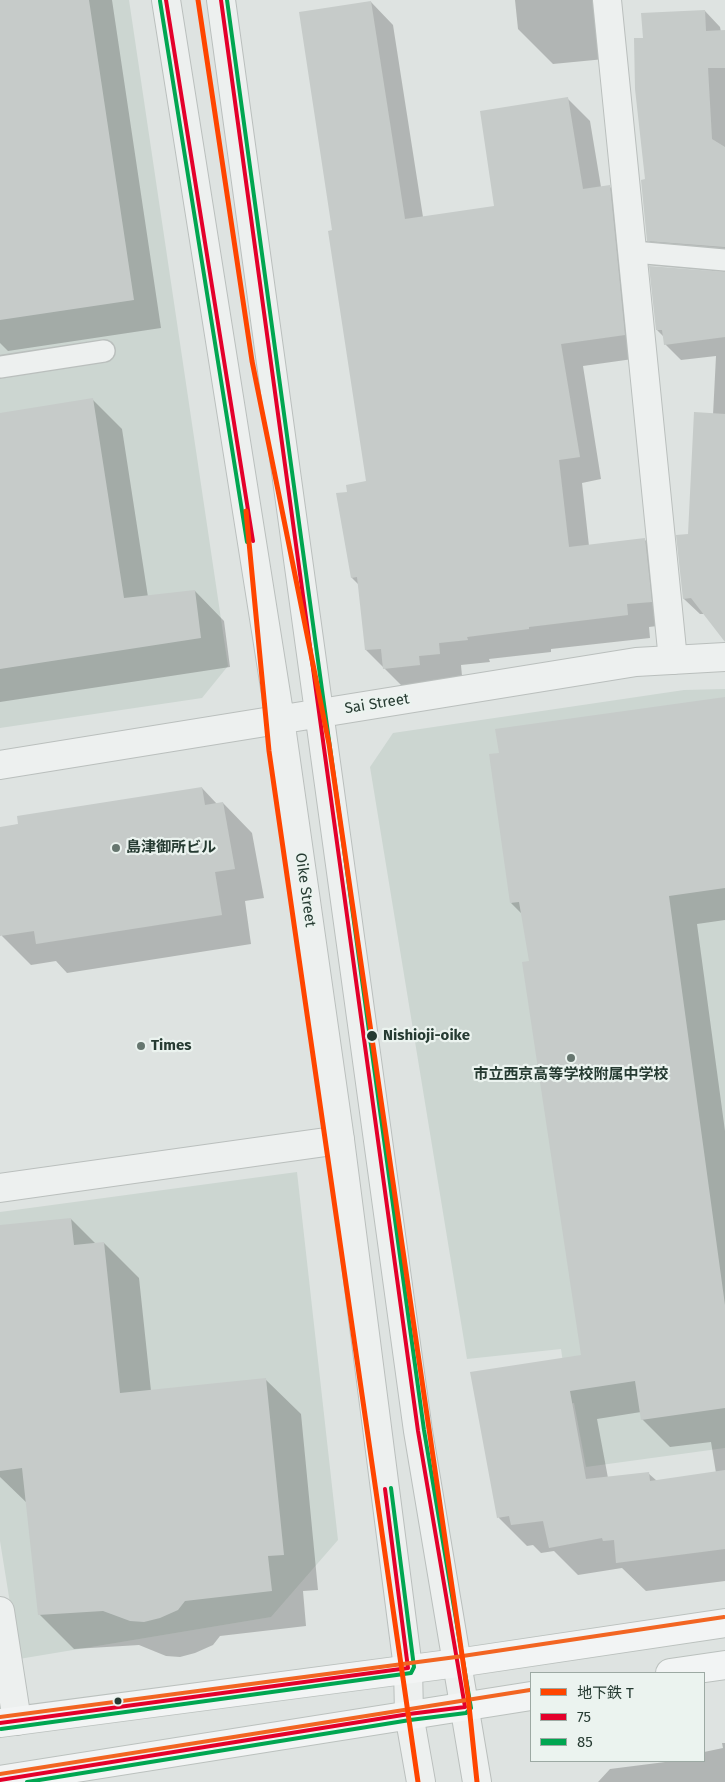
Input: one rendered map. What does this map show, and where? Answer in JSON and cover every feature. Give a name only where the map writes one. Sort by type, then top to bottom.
[{"type":"main road","points":[[9,1722],[457,1663],[725,1623]]},
{"type":"main road","points":[[677,1672],[725,1665]]},
{"type":"main road","points":[[6,1780],[409,1714],[465,1708],[530,1696]]},
{"type":"street","name":"Oike Street","points":[[166,0],[280,719],[340,1140],[408,1668],[409,1714],[420,1782]]},
{"type":"street","points":[[221,0],[418,1431],[477,1782]]},
{"type":"street","points":[[607,0],[634,252],[673,660]]},
{"type":"street","name":"Sai Street","points":[[0,765],[104,750],[280,719],[636,662],[725,657]]},
{"type":"street","points":[[0,1188],[340,1140]]},
{"type":"street","points":[[0,1611],[9,1722]]},
{"type":"lane","points":[[634,252],[725,260]]},
{"type":"lane","points":[[0,367],[104,351]]},
{"type":"shaded area","points":[[0,0],[129,0],[228,666],[202,698],[0,728]]},
{"type":"shaded area","name":"市立西京高等学校附属中学校","points":[[725,689],[725,1448],[586,1467],[574,1403],[569,1404],[561,1349],[467,1359],[370,767],[393,733],[684,690]]},
{"type":"shaded area","points":[[297,1172],[338,1540],[271,1617],[19,1659],[0,1541],[0,1212]]},
{"type":"building","points":[[0,0],[89,0],[134,300],[0,320]]},
{"type":"building","points":[[371,1],[405,219],[494,206],[480,111],[568,97],[583,189],[610,185],[625,335],[561,344],[580,457],[559,460],[569,547],[645,538],[652,602],[627,604],[628,615],[529,627],[529,629],[467,637],[468,640],[439,643],[440,654],[419,656],[420,665],[383,669],[381,649],[365,650],[357,577],[351,578],[336,493],[347,492],[346,485],[366,481],[328,231],[332,230],[299,12]]},
{"type":"building","points":[[705,10],[706,31],[725,30],[725,68],[708,68],[712,139],[725,147],[725,247],[647,241],[641,180],[645,179],[635,89],[634,38],[643,38],[641,13]]},
{"type":"building","points":[[649,266],[725,272],[725,337],[664,345],[662,330],[656,330]]},
{"type":"building","points":[[93,398],[124,598],[195,590],[201,638],[0,669],[0,413]]},
{"type":"building","points":[[694,412],[725,414],[725,642],[691,598],[683,599],[676,535],[688,534]]},
{"type":"building","points":[[725,697],[725,888],[669,896],[725,1305],[725,1408],[641,1420],[635,1381],[570,1391],[586,1479],[649,1472],[650,1481],[725,1470],[725,1549],[616,1563],[614,1540],[603,1541],[602,1538],[549,1548],[543,1521],[511,1525],[509,1516],[497,1518],[470,1372],[581,1355],[522,962],[529,961],[519,902],[510,903],[489,754],[499,753],[495,729]]},
{"type":"building","name":"島津御所ビル","points":[[202,787],[205,805],[223,802],[235,869],[215,872],[222,915],[36,944],[34,931],[0,936],[0,827],[18,824],[17,816]]},
{"type":"building","points":[[71,1218],[74,1245],[104,1242],[120,1393],[266,1378],[284,1555],[268,1556],[272,1591],[185,1601],[178,1610],[160,1618],[144,1622],[130,1621],[103,1611],[38,1615],[22,1468],[0,1471],[0,1225]]},
{"type":"metro line","name":"T","points":[[198,0],[252,361],[329,744],[468,1696],[477,1782]]},
{"type":"metro line","name":"T","points":[[246,511],[269,751],[418,1782]]},
{"type":"transit line","name":"75","points":[[166,0],[253,541]]},
{"type":"transit line","name":"75","points":[[0,1780],[409,1714],[465,1707],[418,1431],[221,0]]},
{"type":"transit line","name":"85","points":[[27,1782],[410,1720],[466,1713],[471,1708],[424,1430],[227,0]]},
{"type":"transit line","name":"85","points":[[160,1],[247,542]]},
{"type":"transit line","name":"85","points":[[1,1729],[411,1673],[414,1667],[391,1488]]},
{"type":"transit line","name":"75","points":[[0,1723],[408,1668],[385,1489]]},
{"type":"transit line","points":[[0,1717],[456,1657],[724,1617]]},
{"type":"transit line","points":[[0,1774],[530,1690]]},
{"type":"place","name":"島津御所ビル","points":[[116,848]]},
{"type":"place","name":"Nishioji-oike","points":[[372,1036]]},
{"type":"place","name":"Times","points":[[141,1046]]},
{"type":"place","name":"市立西京高等学校附属中学校","points":[[571,1058]]}]
